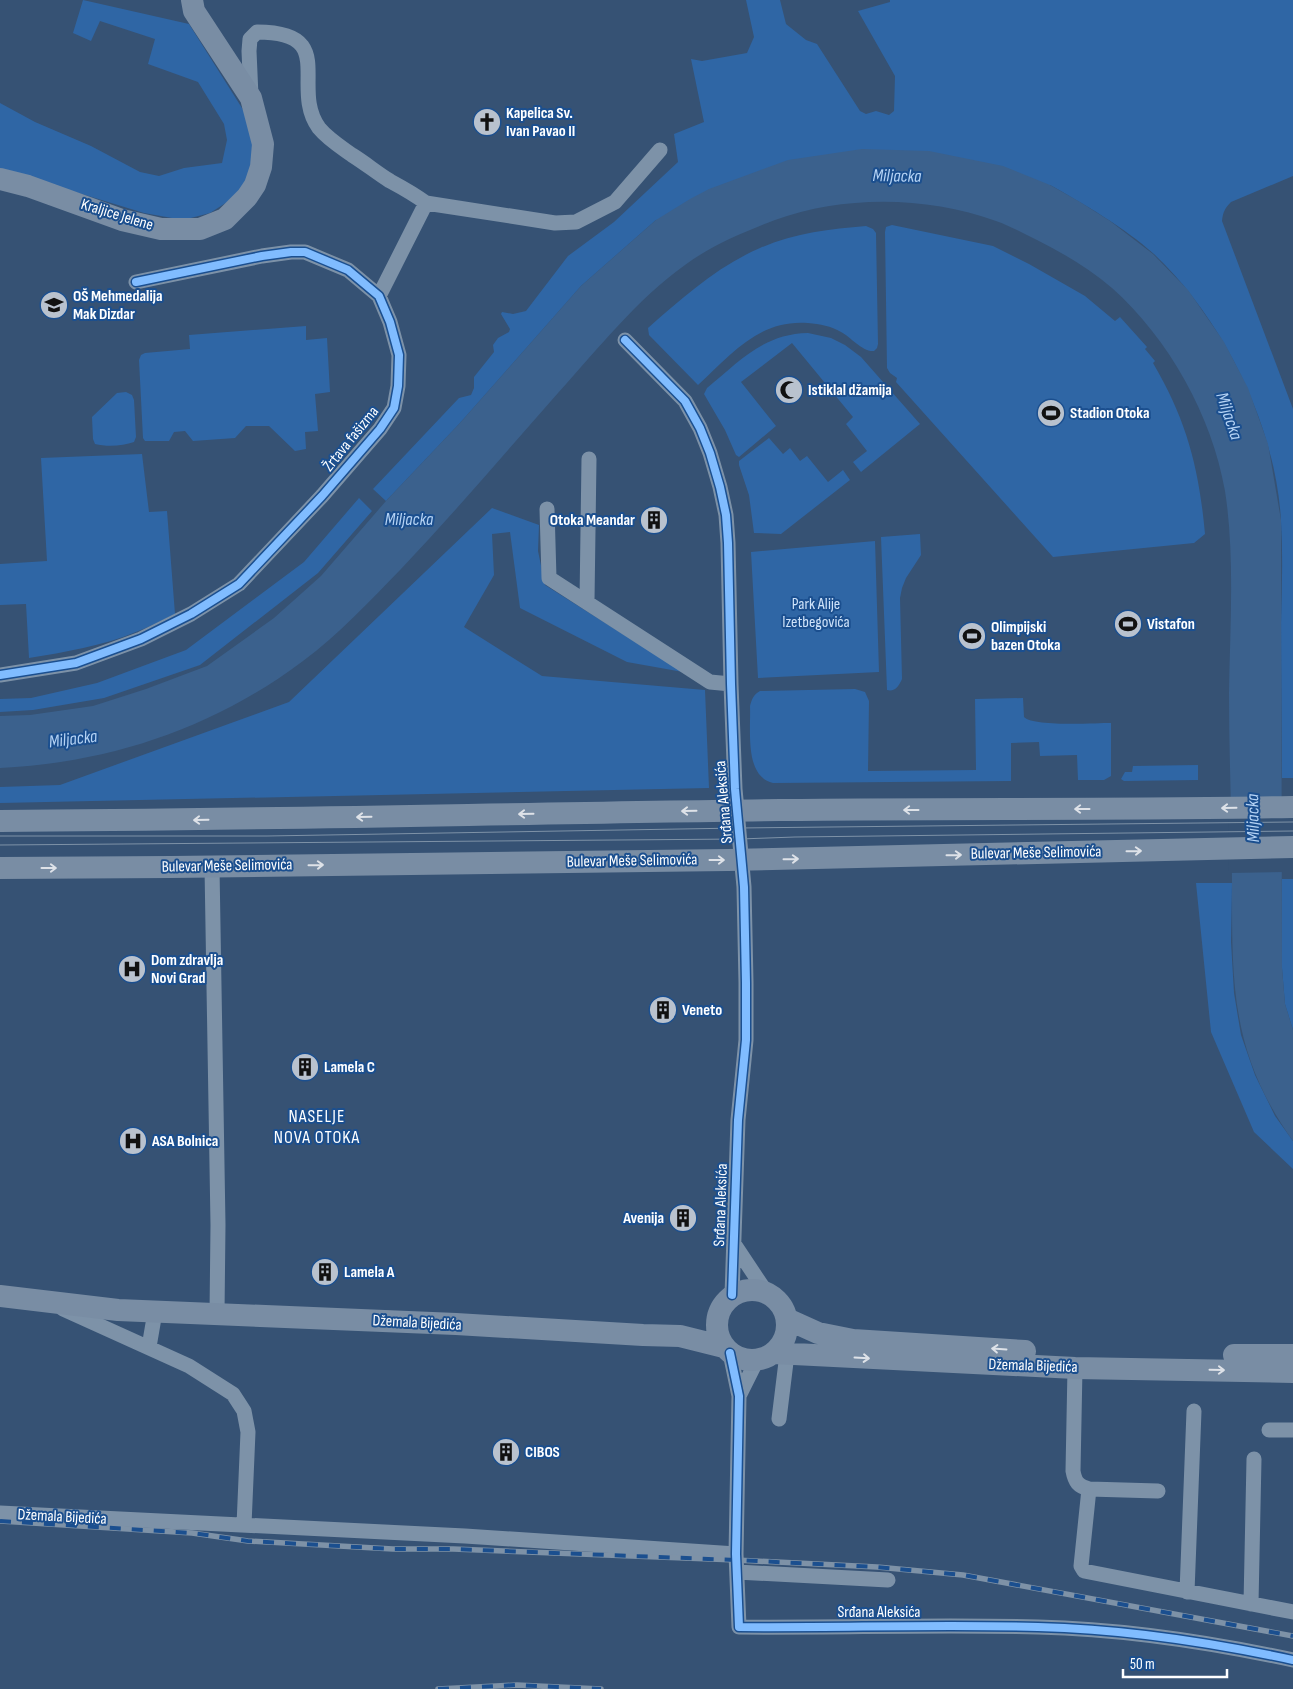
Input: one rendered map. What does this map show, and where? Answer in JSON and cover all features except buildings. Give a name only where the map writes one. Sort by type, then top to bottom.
[{"type":"main road","name":"Kraljice Jelene","points":[[0,179],[28,186],[122,220],[161,229],[200,229],[225,219],[247,197],[254,185],[261,167],[263,144],[251,98],[194,11],[192,0]]},
{"type":"main road","points":[[0,821],[206,820],[738,810],[1293,807]]},
{"type":"main road","name":"Bulevar Meše Selimovića","points":[[0,868],[742,860],[1293,848]]},
{"type":"main road","points":[[755,1289],[766,1292],[776,1298],[783,1308],[788,1328],[781,1346],[772,1356],[747,1360],[727,1350],[717,1333],[718,1314],[724,1303],[732,1295],[743,1290],[755,1289]]},
{"type":"main road","name":"Džemala Bijedića","points":[[0,1296],[50,1303],[155,1312],[446,1323],[680,1336],[727,1350]]},
{"type":"main road","points":[[680,1336],[718,1314]]},
{"type":"main road","name":"Džemala Bijedića","points":[[787,1319],[818,1333],[853,1340],[1069,1354],[1293,1356]]},
{"type":"main road","name":"Džemala Bijedića","points":[[772,1356],[1075,1368],[1293,1372]]},
{"type":"street","points":[[251,98],[248,51],[250,39],[257,32],[282,33],[301,42],[307,58],[312,114],[320,128],[338,145],[389,180],[413,192],[426,204],[555,224],[576,222],[615,202],[660,150]]},
{"type":"street","points":[[379,296],[426,204]]},
{"type":"street","name":"Žrtava fašizma","points":[[0,675],[76,663],[141,639],[191,614],[239,584],[322,496],[380,429],[394,408],[398,386],[399,355],[390,322],[379,296],[348,270],[305,252],[291,252],[262,256],[136,282]]},
{"type":"street","name":"Srđana Aleksića","points":[[625,340],[685,401],[700,428],[712,461],[726,515],[731,684],[745,908],[746,1040],[738,1120],[732,1295]]},
{"type":"street","points":[[587,602],[589,459]]},
{"type":"street","points":[[548,509],[549,578],[710,682],[731,684]]},
{"type":"street","points":[[212,867],[218,1225],[217,1314]]},
{"type":"street","name":"Srđana Aleksića","points":[[734,1244],[766,1292]]},
{"type":"street","name":"Džemala Bijedića","points":[[50,1303],[189,1366],[233,1394],[244,1410],[248,1432],[244,1526]]},
{"type":"street","points":[[149,1347],[155,1312]]},
{"type":"street","name":"Srđana Aleksića","points":[[727,1350],[739,1396],[736,1554],[739,1627],[1039,1627],[1168,1637],[1293,1660]]},
{"type":"street","points":[[772,1356],[779,1419]]},
{"type":"street","name":"Srđana Aleksića","points":[[739,1396],[772,1356]]},
{"type":"street","points":[[1075,1368],[1073,1471],[1075,1481],[1080,1486],[1089,1489],[1158,1491]]},
{"type":"street","points":[[1187,1592],[1194,1411]]},
{"type":"street","points":[[1269,1430],[1293,1430]]},
{"type":"street","points":[[1251,1604],[1254,1459]]},
{"type":"street","points":[[1089,1489],[1081,1566],[1084,1571],[1293,1612]]},
{"type":"street","name":"Džemala Bijedića","points":[[0,1513],[465,1536],[736,1554]]},
{"type":"street","points":[[737,1572],[888,1580]]},
{"type":"green space","points":[[83,0],[189,24],[247,116],[254,153],[249,179],[235,197],[210,213],[183,220],[144,213],[0,169],[0,103],[35,122],[91,146],[140,172],[159,176],[184,168],[222,163],[227,140],[224,124],[198,82],[148,64],[155,39],[100,21],[91,41],[73,33]]},
{"type":"green space","points":[[746,0],[780,0],[786,24],[806,40],[817,44],[860,111],[866,114],[876,111],[889,115],[894,111],[895,76],[858,11],[890,2],[890,0],[1293,0],[1293,176],[1231,202],[1225,210],[1222,221],[1293,409],[1293,778],[1282,778],[1281,521],[1277,485],[1269,448],[1257,412],[1242,376],[1223,342],[1179,280],[1154,254],[1130,235],[1090,208],[1050,185],[656,220],[581,286],[460,423],[386,501],[373,489],[459,398],[471,395],[474,388],[474,377],[494,352],[493,345],[498,338],[509,332],[510,329],[501,314],[502,312],[513,314],[526,311],[568,256],[614,222],[678,162],[674,134],[704,122],[691,59],[702,61],[747,53],[754,37]]},
{"type":"green space","name":"Stadion Otoka","points":[[892,225],[993,246],[1085,296],[1115,321],[1120,317],[1147,347],[1145,349],[1155,361],[1153,363],[1165,384],[1183,425],[1195,466],[1205,534],[1194,543],[1053,557],[896,382],[897,378],[887,368],[885,232],[886,227]]},
{"type":"green space","points":[[866,226],[873,229],[876,233],[878,344],[874,351],[865,349],[845,334],[829,327],[808,323],[791,323],[760,333],[747,341],[698,385],[649,335],[648,328],[674,305],[715,273],[745,255],[773,243],[799,235]]},
{"type":"green space","points":[[306,326],[306,340],[327,338],[330,392],[315,394],[318,431],[305,432],[306,449],[295,451],[269,426],[246,426],[235,438],[193,441],[185,431],[174,432],[169,441],[145,441],[143,438],[139,360],[141,355],[190,349],[189,335]]},
{"type":"green space","points":[[808,333],[831,338],[845,345],[861,357],[920,424],[861,472],[853,462],[867,451],[846,424],[853,417],[792,343],[741,382],[776,426],[739,457],[736,455],[725,430],[704,394],[707,388],[753,351],[778,338]]},
{"type":"green space","points":[[126,392],[132,395],[134,400],[136,437],[134,442],[115,446],[95,444],[92,417],[117,393]]},
{"type":"green space","points":[[769,438],[783,454],[790,448],[800,461],[807,456],[828,482],[843,470],[850,480],[781,534],[754,533],[749,495],[739,465],[739,461]]},
{"type":"green space","points":[[142,454],[149,512],[167,511],[175,614],[141,630],[97,645],[29,658],[26,604],[0,605],[0,564],[47,561],[41,458]]},
{"type":"green space","points":[[359,498],[372,511],[318,573],[200,665],[104,698],[33,710],[0,712],[0,699],[31,698],[97,683],[186,650],[304,562]]},
{"type":"green space","points":[[492,508],[539,525],[538,551],[545,585],[683,672],[627,662],[520,608],[510,532],[492,534],[494,575],[464,627],[542,676],[705,690],[709,788],[0,803],[0,787],[60,785],[289,702]]},
{"type":"green space","points":[[920,534],[921,555],[906,578],[900,598],[902,679],[896,688],[887,690],[881,537]]},
{"type":"green space","name":"Park Alije Izetbegovića","points":[[875,541],[879,672],[758,678],[751,552]]},
{"type":"green space","points":[[855,689],[865,692],[869,701],[868,771],[976,770],[975,699],[1023,698],[1024,717],[1030,720],[1051,723],[1111,723],[1111,776],[1104,780],[1078,780],[1077,755],[1040,756],[1039,742],[1011,743],[1011,781],[773,783],[764,779],[757,771],[751,751],[750,706],[756,694],[760,691]]},
{"type":"green space","points":[[1198,765],[1198,780],[1124,781],[1121,779],[1125,772],[1132,772],[1133,766]]},
{"type":"green space","points":[[1282,879],[1293,879],[1293,1030],[1285,1004],[1282,968]]},
{"type":"green space","points":[[1196,883],[1232,883],[1231,942],[1234,993],[1241,1035],[1255,1075],[1275,1116],[1293,1141],[1293,1169],[1254,1132],[1211,1032]]},
{"type":"water","name":"Miljacka","points":[[862,149],[929,151],[1003,166],[1050,185],[1080,202],[1110,221],[1153,254],[1188,290],[1224,342],[1248,388],[1268,444],[1281,520],[1282,968],[1285,1004],[1293,1030],[1293,1141],[1257,1078],[1246,1048],[1239,1018],[1235,987],[1229,717],[1230,540],[1225,491],[1210,435],[1199,407],[1169,355],[1133,308],[1112,288],[1085,268],[1047,245],[1006,225],[969,213],[914,203],[885,202],[829,206],[775,220],[740,234],[706,251],[667,279],[634,309],[401,569],[341,629],[303,661],[269,685],[234,705],[197,723],[159,738],[121,750],[81,759],[41,765],[0,768],[0,716],[30,715],[93,706],[146,689],[207,666],[274,618],[321,576],[386,501],[460,423],[581,286],[656,220],[709,189],[788,160]]},
{"type":"pier","points":[[1285,797],[1285,872],[1229,873],[1228,798]]},
{"type":"tram line","points":[[0,836],[267,836],[739,828],[1293,822]]},
{"type":"tram line","points":[[0,845],[740,839],[1293,831]]},
{"type":"railway","points":[[0,1521],[192,1533],[248,1541],[393,1549],[453,1549],[877,1567],[963,1575],[1293,1636]]},
{"type":"railway","points":[[438,1689],[517,1685],[601,1689]]},
{"type":"cycle path","points":[[0,675],[76,663],[141,639],[191,614],[239,584],[322,496],[380,429],[394,408],[398,386],[399,355],[390,322],[379,296],[348,270],[305,252],[291,252],[262,256],[136,282]]},
{"type":"cycle path","points":[[625,340],[685,401],[700,428],[710,453],[726,515],[735,789],[744,887],[746,983],[746,1040],[738,1120],[732,1295]]},
{"type":"cycle path","points":[[730,1353],[739,1396],[736,1554],[739,1627],[963,1626],[1070,1628],[1166,1638],[1293,1660]]},
{"type":"place","name":"Kapelica Sv. Ivan Pavao II","points":[[487,122]]},
{"type":"place","name":"OŠ Mehmedalija Mak Dizdar","points":[[54,305]]},
{"type":"place","name":"Istiklal džamija","points":[[789,390]]},
{"type":"place","name":"Stadion Otoka","points":[[1051,413]]},
{"type":"place","name":"Otoka Meandar","points":[[654,520]]},
{"type":"place","name":"Vistafon","points":[[1128,624]]},
{"type":"place","name":"Olimpijski bazen Otoka","points":[[972,636]]},
{"type":"place","name":"Dom zdravlja Novi Grad","points":[[132,969]]},
{"type":"place","name":"Veneto","points":[[663,1010]]},
{"type":"place","name":"Lamela C","points":[[305,1067]]},
{"type":"place","name":"ASA Bolnica","points":[[133,1141]]},
{"type":"place","name":"Avenija","points":[[683,1218]]},
{"type":"place","name":"Lamela A","points":[[325,1272]]},
{"type":"place","name":"CIBOS","points":[[506,1452]]},
{"type":"district","name":"NASELJE NOVA OTOKA","points":[[317,1126]]}]
